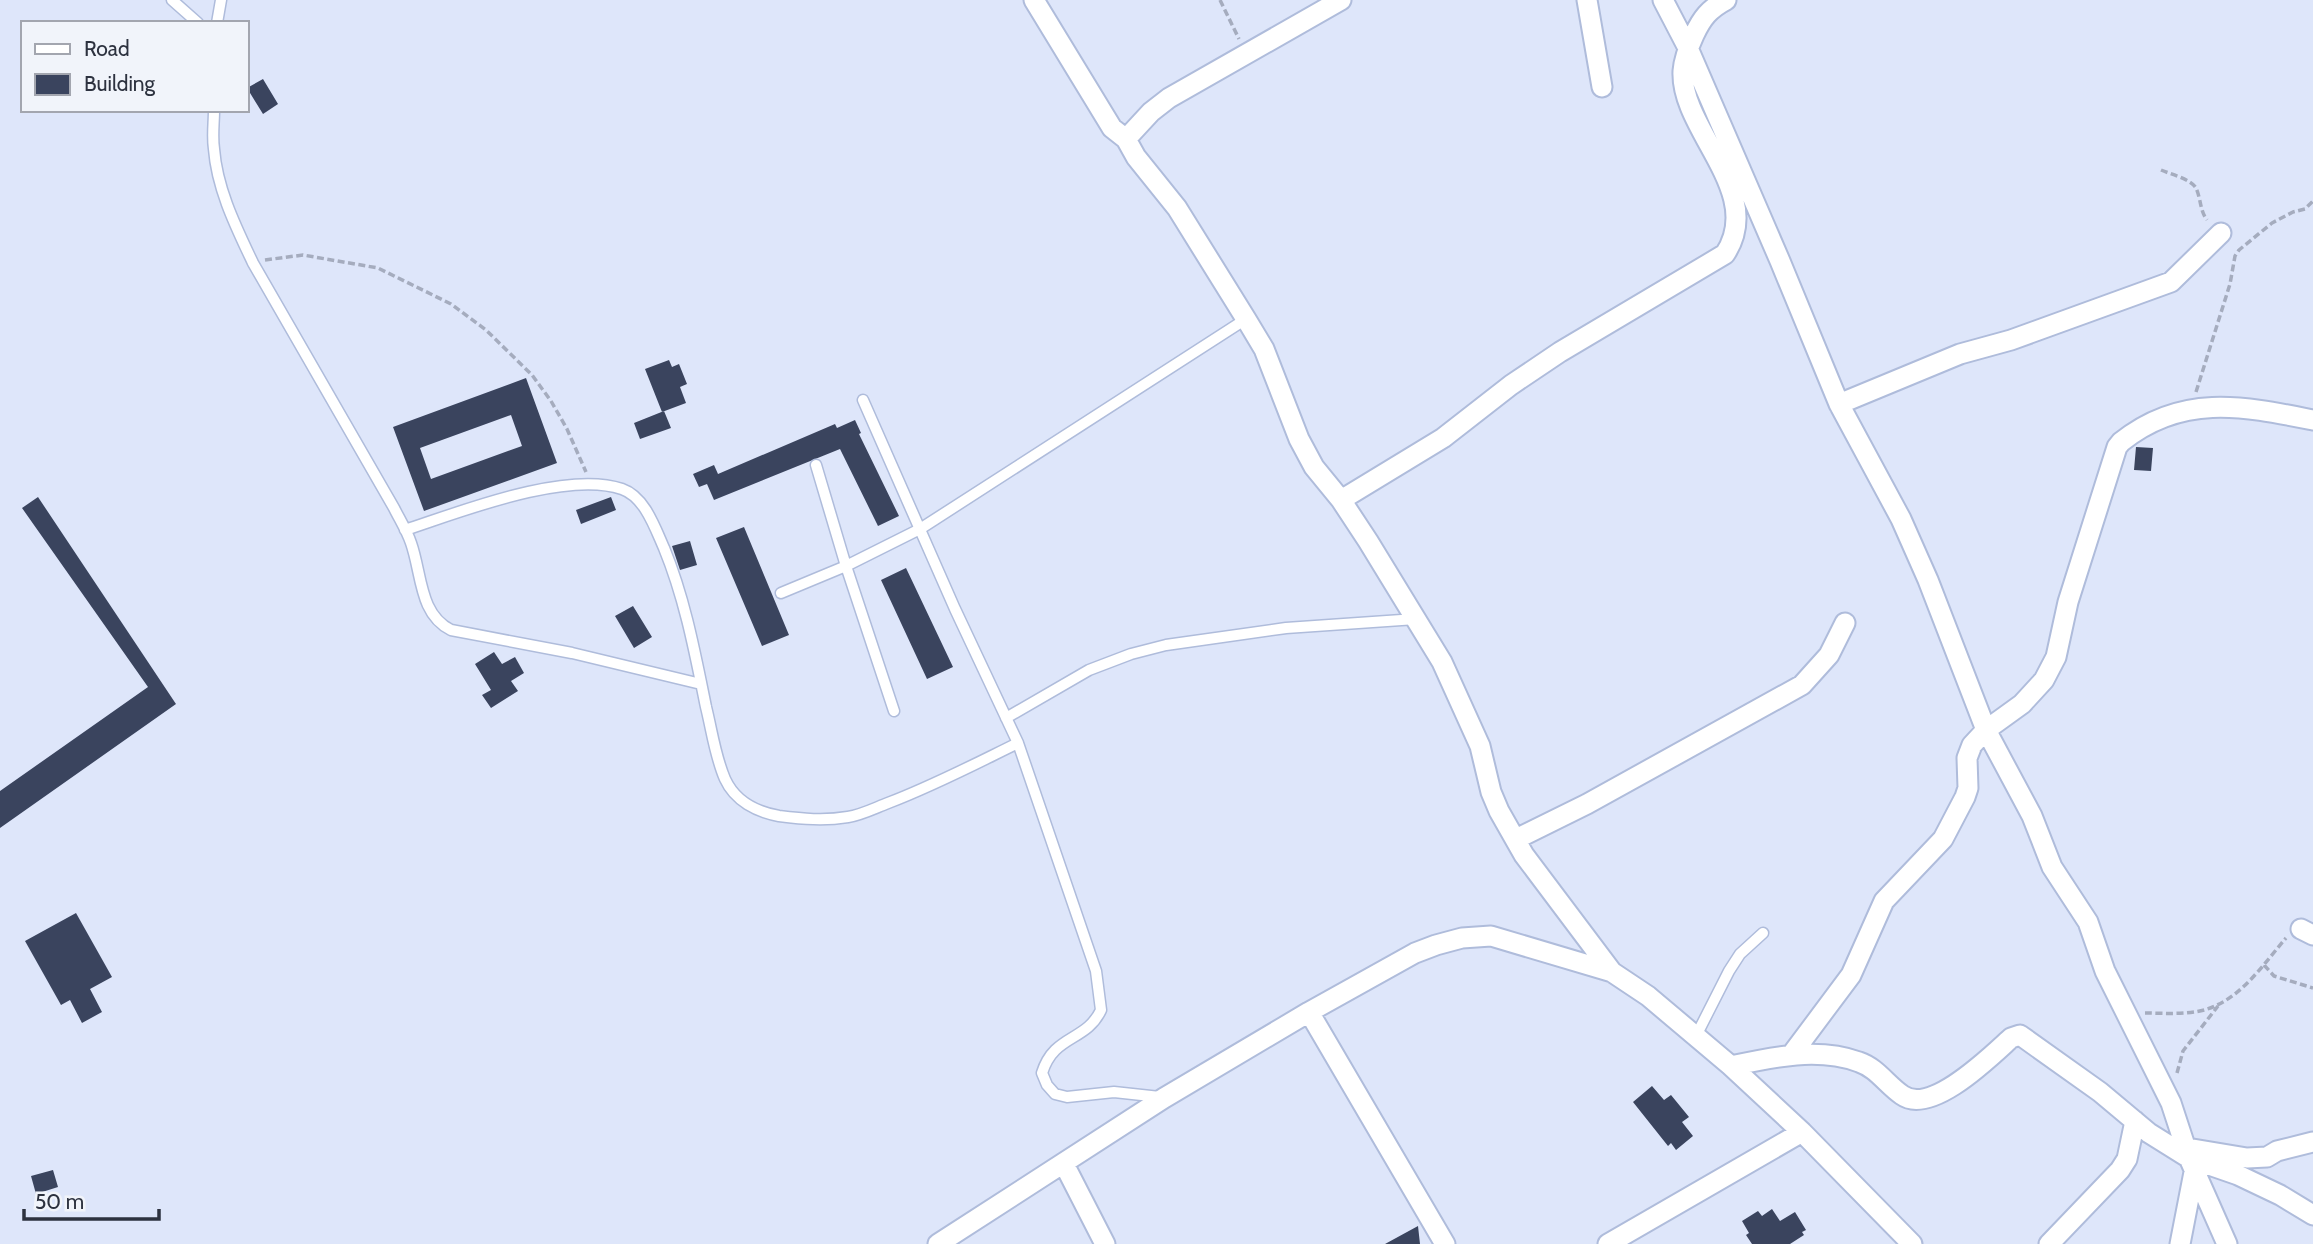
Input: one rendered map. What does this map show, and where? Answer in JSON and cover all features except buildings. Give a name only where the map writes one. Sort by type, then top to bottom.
[{"type":"street","points":[[1034,0],[1112,128],[1126,139],[1136,157],[1177,208],[1246,319],[1270,363],[1298,439],[1314,467],[1341,500],[1442,662],[1471,722],[1499,811],[1524,855],[1612,972]]},
{"type":"street","points":[[1126,139],[1150,112],[1169,98],[1341,0]]},
{"type":"street","points":[[1587,0],[1602,87]]},
{"type":"street","points":[[1662,0],[1688,48],[1839,404],[1901,519],[1928,580],[1986,730],[2032,816],[2052,867],[2088,922],[2105,971],[2171,1102],[2190,1157],[2227,1244]]},
{"type":"street","points":[[1341,500],[1443,438],[1511,385],[1560,352],[1725,254],[1736,231],[1728,180],[1688,98],[1683,72],[1688,48],[1705,14],[1726,0]]},
{"type":"street","points":[[1839,404],[1960,354],[2011,340],[2171,282],[2221,233]]},
{"type":"street","points":[[1792,1054],[1852,975],[1884,901],[1942,839],[1965,797],[1969,752],[1986,730],[2022,704],[2044,680],[2056,657],[2068,602],[2117,447],[2128,437],[2166,416],[2211,406],[2256,409],[2313,420]]},
{"type":"street","points":[[1516,839],[1587,804],[1802,685],[1829,655],[1845,623]]},
{"type":"street","points":[[938,1244],[1164,1098],[1309,1012],[1416,953],[1462,938],[1491,936],[1612,972],[1648,996],[1731,1066],[1802,1132],[1912,1244]]},
{"type":"street","points":[[1309,1012],[1445,1244]]},
{"type":"street","points":[[1731,1066],[1792,1054],[1838,1056],[1870,1067],[1902,1095],[1913,1099],[1961,1083],[2011,1038],[2020,1035],[2100,1092],[2135,1121],[2190,1157],[2238,1175],[2313,1214]]},
{"type":"street","points":[[2049,1244],[2120,1170],[2127,1159],[2135,1121]]},
{"type":"street","points":[[1608,1244],[1802,1132]]},
{"type":"street","points":[[2190,1157],[2267,1157],[2277,1151],[2313,1142]]},
{"type":"street","points":[[2180,1244],[2190,1157]]},
{"type":"street","points":[[1064,1164],[1105,1244]]},
{"type":"lane","points":[[172,0],[196,21]]},
{"type":"lane","points":[[217,21],[221,0]]},
{"type":"lane","points":[[214,112],[214,149],[218,179],[253,263],[405,530],[426,605],[439,624],[451,631],[572,653],[701,684]]},
{"type":"lane","points":[[781,593],[846,566],[919,529],[1246,319]]},
{"type":"lane","points":[[863,400],[1018,743],[1096,971],[1101,1010],[1089,1028],[1059,1045],[1045,1062],[1042,1073],[1046,1085],[1055,1094],[1067,1097],[1114,1092],[1164,1098]]},
{"type":"lane","points":[[816,465],[894,710]]},
{"type":"lane","points":[[405,530],[494,502],[565,485],[591,484],[624,490],[645,508],[653,521],[671,567],[690,631],[717,754],[726,781],[740,800],[763,813],[811,821],[850,817],[921,790],[1018,743]]},
{"type":"lane","points":[[1006,718],[1089,670],[1131,654],[1166,645],[1286,628],[1416,619]]},
{"type":"lane","points":[[1696,1036],[1740,954],[1763,933]]},
{"type":"path","points":[[1220,0],[1246,53]]},
{"type":"path","points":[[2161,170],[2196,188],[2204,217],[2221,233]]},
{"type":"path","points":[[2189,410],[2223,310],[2235,256],[2242,246],[2272,223],[2305,209],[2313,201]]},
{"type":"path","points":[[253,263],[303,255],[372,266],[386,270],[451,304],[486,330],[531,375],[567,429],[591,484]]},
{"type":"path","points":[[2171,1102],[2183,1051],[2220,1004],[2250,980],[2286,938],[2307,932]]},
{"type":"path","points":[[2263,965],[2274,976],[2313,988]]},
{"type":"path","points":[[2125,1012],[2187,1013],[2220,1004]]}]
